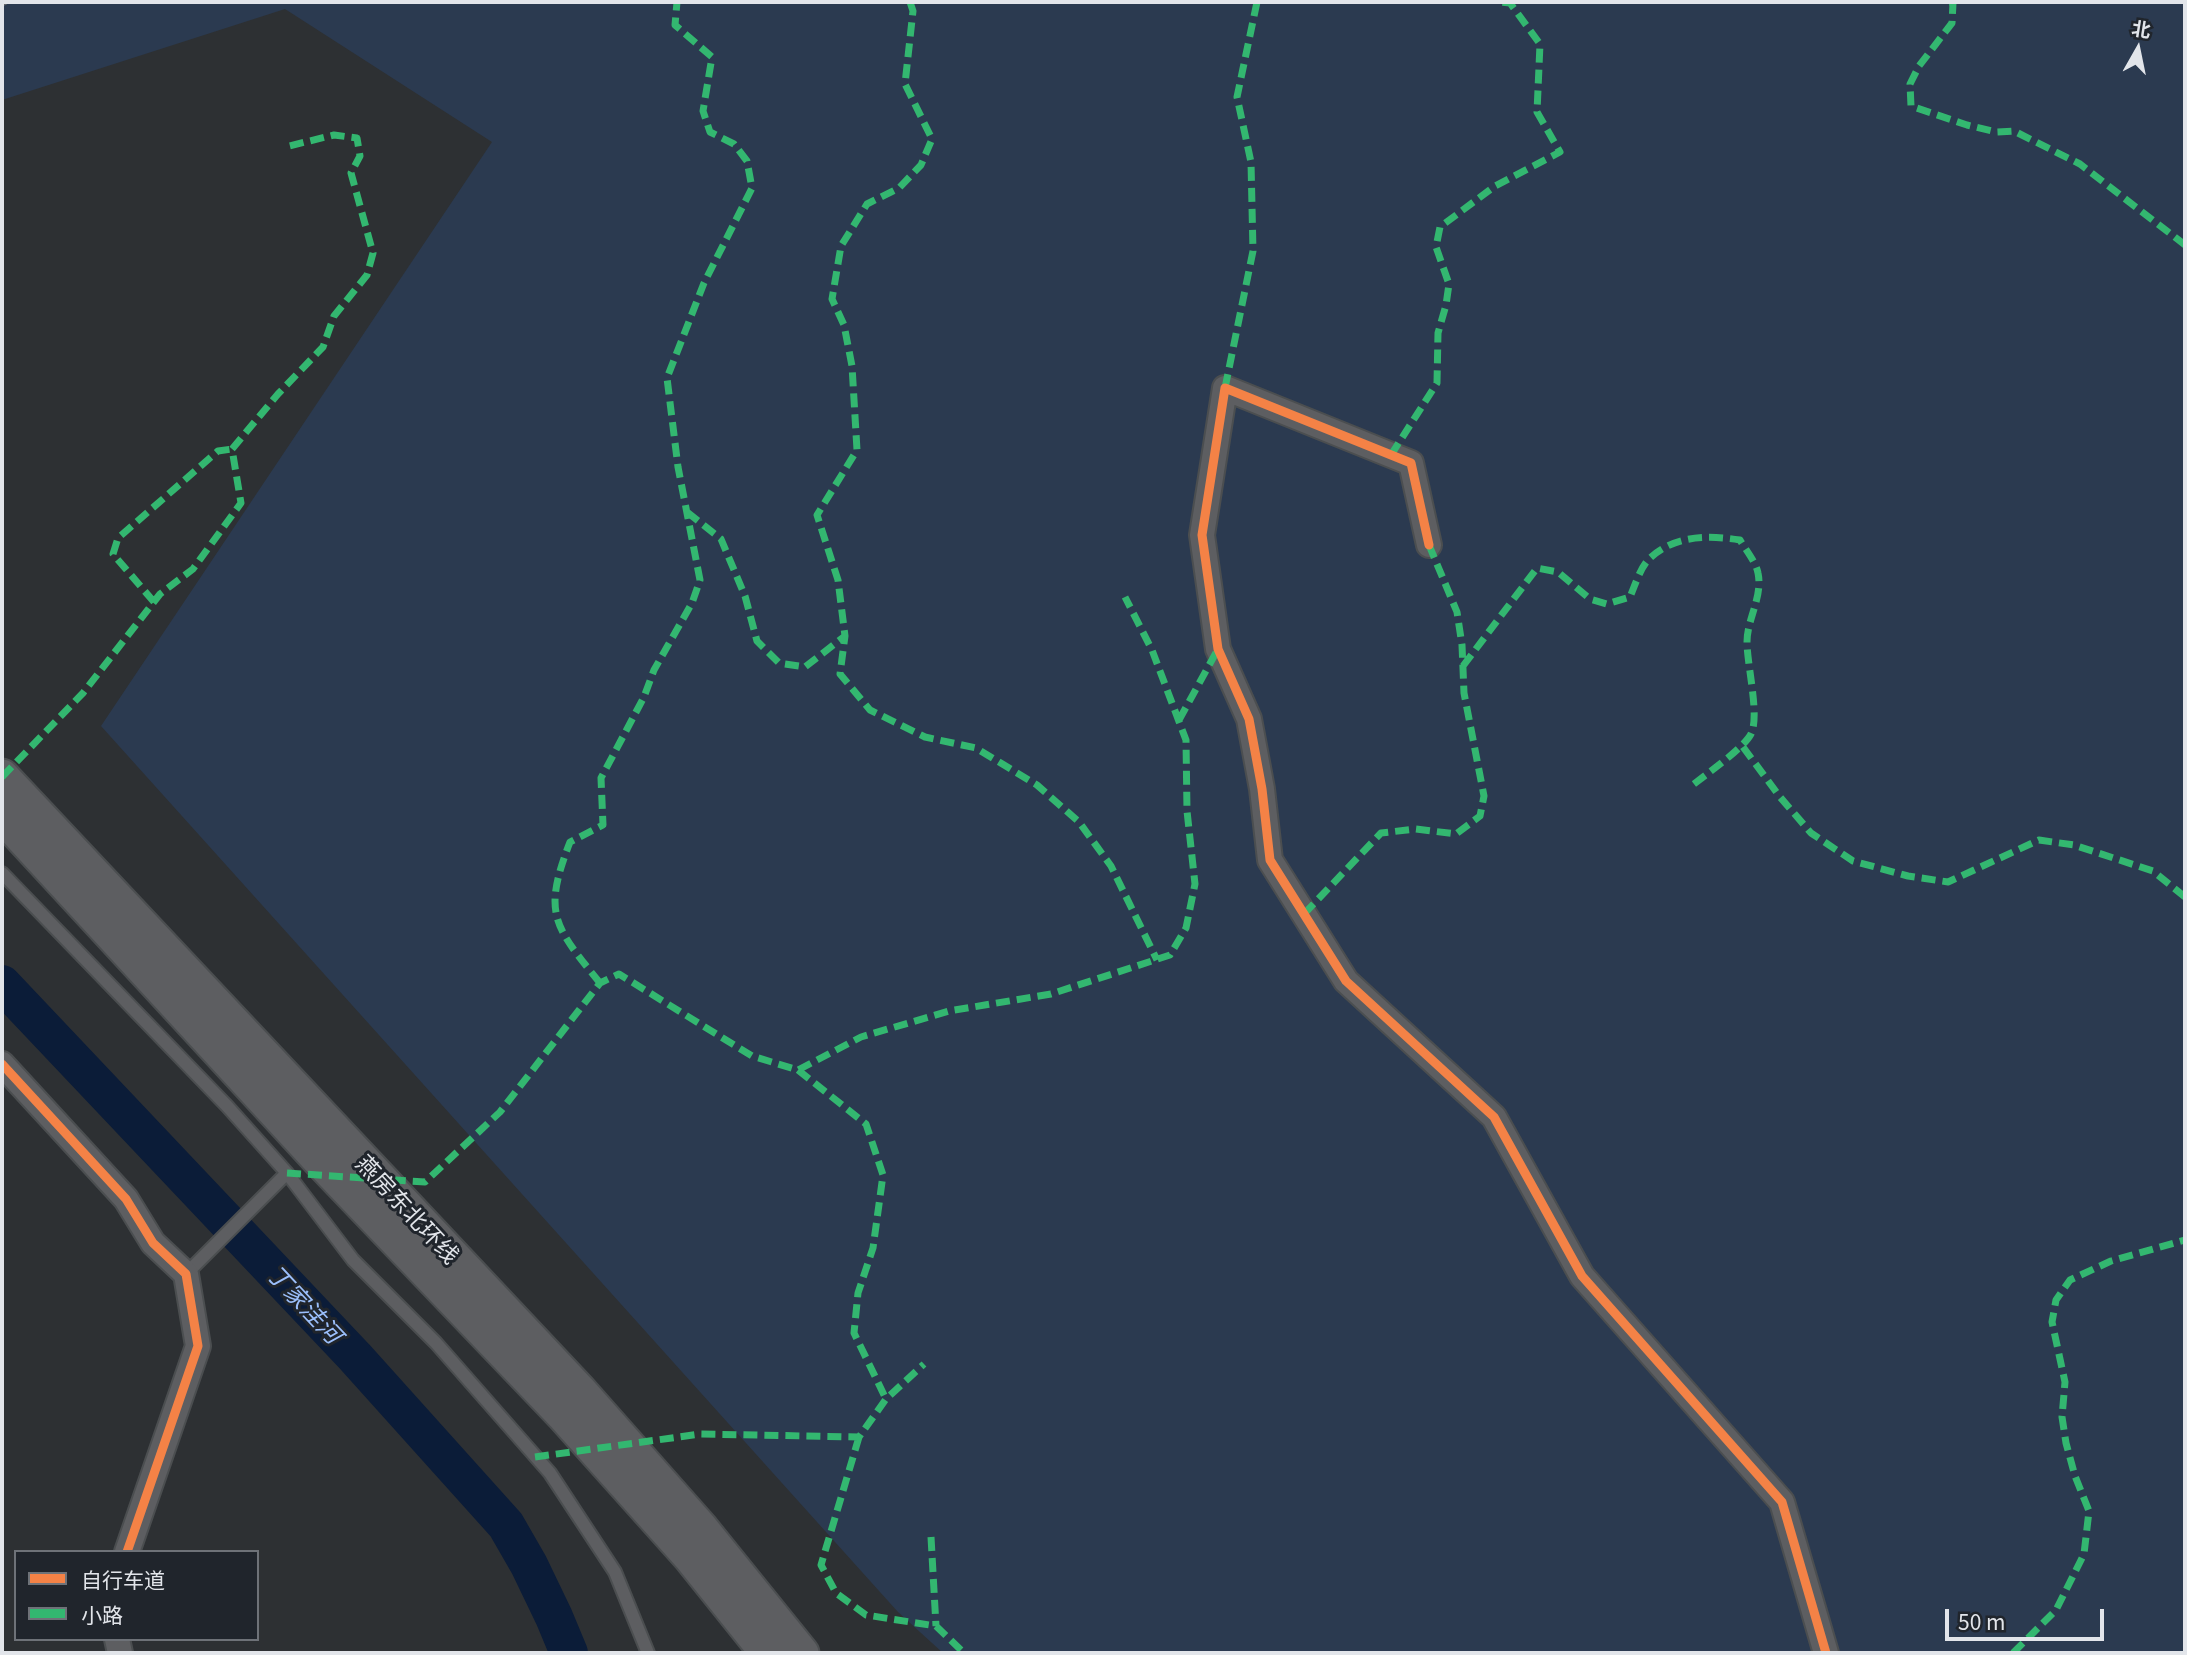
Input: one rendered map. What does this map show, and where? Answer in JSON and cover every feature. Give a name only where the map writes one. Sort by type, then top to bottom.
[{"type":"main road","name":"燕房东北环线","points":[[2,776],[580,1391],[702,1530],[802,1653]]},
{"type":"main road","name":"燕房东北环线","points":[[2,817],[319,1160],[563,1415],[690,1557],[767,1653]]},
{"type":"street","points":[[1429,545],[1411,463],[1225,388],[1202,535],[1218,649],[1249,719],[1262,789],[1270,860],[1346,981],[1494,1117],[1582,1276],[1782,1502],[1826,1653]]},
{"type":"street","points":[[2,1064],[126,1199],[153,1243],[186,1274],[198,1346],[128,1550]]},
{"type":"lane","points":[[2,873],[227,1106],[287,1173],[353,1260],[436,1343],[550,1473],[615,1572],[648,1653]]},
{"type":"lane","points":[[186,1274],[287,1173]]},
{"type":"shaded area","points":[[2,2],[2185,2],[2185,1653],[943,1653],[898,1612],[101,726],[492,142],[285,9],[2,100]]},
{"type":"waterway","name":"丁家洼河","points":[[2,984],[355,1357],[506,1525],[529,1565],[569,1653]]},
{"type":"railway","points":[[2,4],[6,2]]},
{"type":"marked path","points":[[600,983],[563,932],[557,918],[556,886],[570,842],[603,825],[601,778],[644,697],[654,670],[692,603],[700,580],[678,467],[667,378],[704,283],[752,188],[747,161],[734,144],[710,132],[703,111],[712,57],[675,25],[677,2]]},
{"type":"marked path","points":[[910,2],[913,11],[905,84],[932,139],[921,165],[899,188],[867,204],[841,246],[832,299],[844,325],[852,366],[857,450],[817,515],[838,580],[845,636],[840,674],[870,710],[925,737],[976,748],[1037,785],[1079,822],[1111,866],[1157,960]]},
{"type":"marked path","points":[[1225,388],[1253,251],[1251,162],[1237,97],[1257,2]]},
{"type":"marked path","points":[[1391,455],[1437,383],[1438,333],[1449,284],[1436,247],[1440,227],[1495,186],[1560,152],[1537,112],[1540,44],[1510,3],[1500,2]]},
{"type":"marked path","points":[[1950,2],[1953,3],[1952,23],[1919,66],[1910,84],[1911,106],[1967,125],[1996,132],[2014,131],[2080,164],[2185,245]]},
{"type":"marked path","points":[[2,777],[83,693],[160,594],[193,569],[241,503],[232,449],[278,394],[323,347],[334,316],[367,275],[373,253],[351,173],[360,156],[357,138],[334,135],[285,147]]},
{"type":"marked path","points":[[154,602],[113,554],[118,538],[218,451],[232,449]]},
{"type":"marked path","points":[[687,512],[721,539],[745,596],[757,641],[779,663],[805,667],[845,636]]},
{"type":"marked path","points":[[1463,666],[1537,568],[1558,572],[1590,599],[1607,604],[1630,597],[1647,561],[1670,545],[1704,537],[1740,540],[1755,564],[1759,582],[1747,642],[1754,703],[1753,726],[1751,734],[1740,747],[1690,787]]},
{"type":"marked path","points":[[1304,914],[1381,833],[1416,829],[1456,834],[1480,816],[1484,796],[1464,693],[1462,645],[1457,612],[1429,545]]},
{"type":"marked path","points":[[287,1173],[425,1182],[500,1112],[600,983],[619,974],[752,1056],[798,1070],[861,1037],[949,1011],[1051,994],[1170,955],[1186,928],[1195,884],[1187,811],[1186,740],[1152,650],[1125,597]]},
{"type":"marked path","points":[[1179,720],[1218,649]]},
{"type":"marked path","points":[[1743,747],[1811,833],[1853,861],[1908,876],[1948,882],[2039,840],[2074,845],[2153,871],[2185,897]]},
{"type":"marked path","points":[[798,1070],[866,1124],[883,1175],[873,1248],[858,1293],[854,1333],[886,1399]]},
{"type":"marked path","points":[[2013,1653],[2056,1610],[2084,1554],[2089,1511],[2066,1443],[2062,1417],[2065,1382],[2052,1322],[2056,1300],[2070,1280],[2111,1261],[2185,1240]]},
{"type":"marked path","points":[[535,1457],[700,1434],[859,1437],[886,1399],[924,1364]]},
{"type":"marked path","points":[[859,1437],[821,1565],[836,1593],[866,1615],[936,1626],[964,1653]]},
{"type":"marked path","points":[[931,1537],[936,1626]]},
{"type":"cycle path","points":[[1429,545],[1411,463],[1225,388],[1202,535],[1218,649],[1249,719],[1262,789],[1270,860],[1346,981],[1494,1117],[1582,1276],[1782,1502],[1826,1653]]},
{"type":"cycle path","points":[[2,1064],[126,1199],[153,1243],[186,1274],[198,1346],[128,1550]]}]
